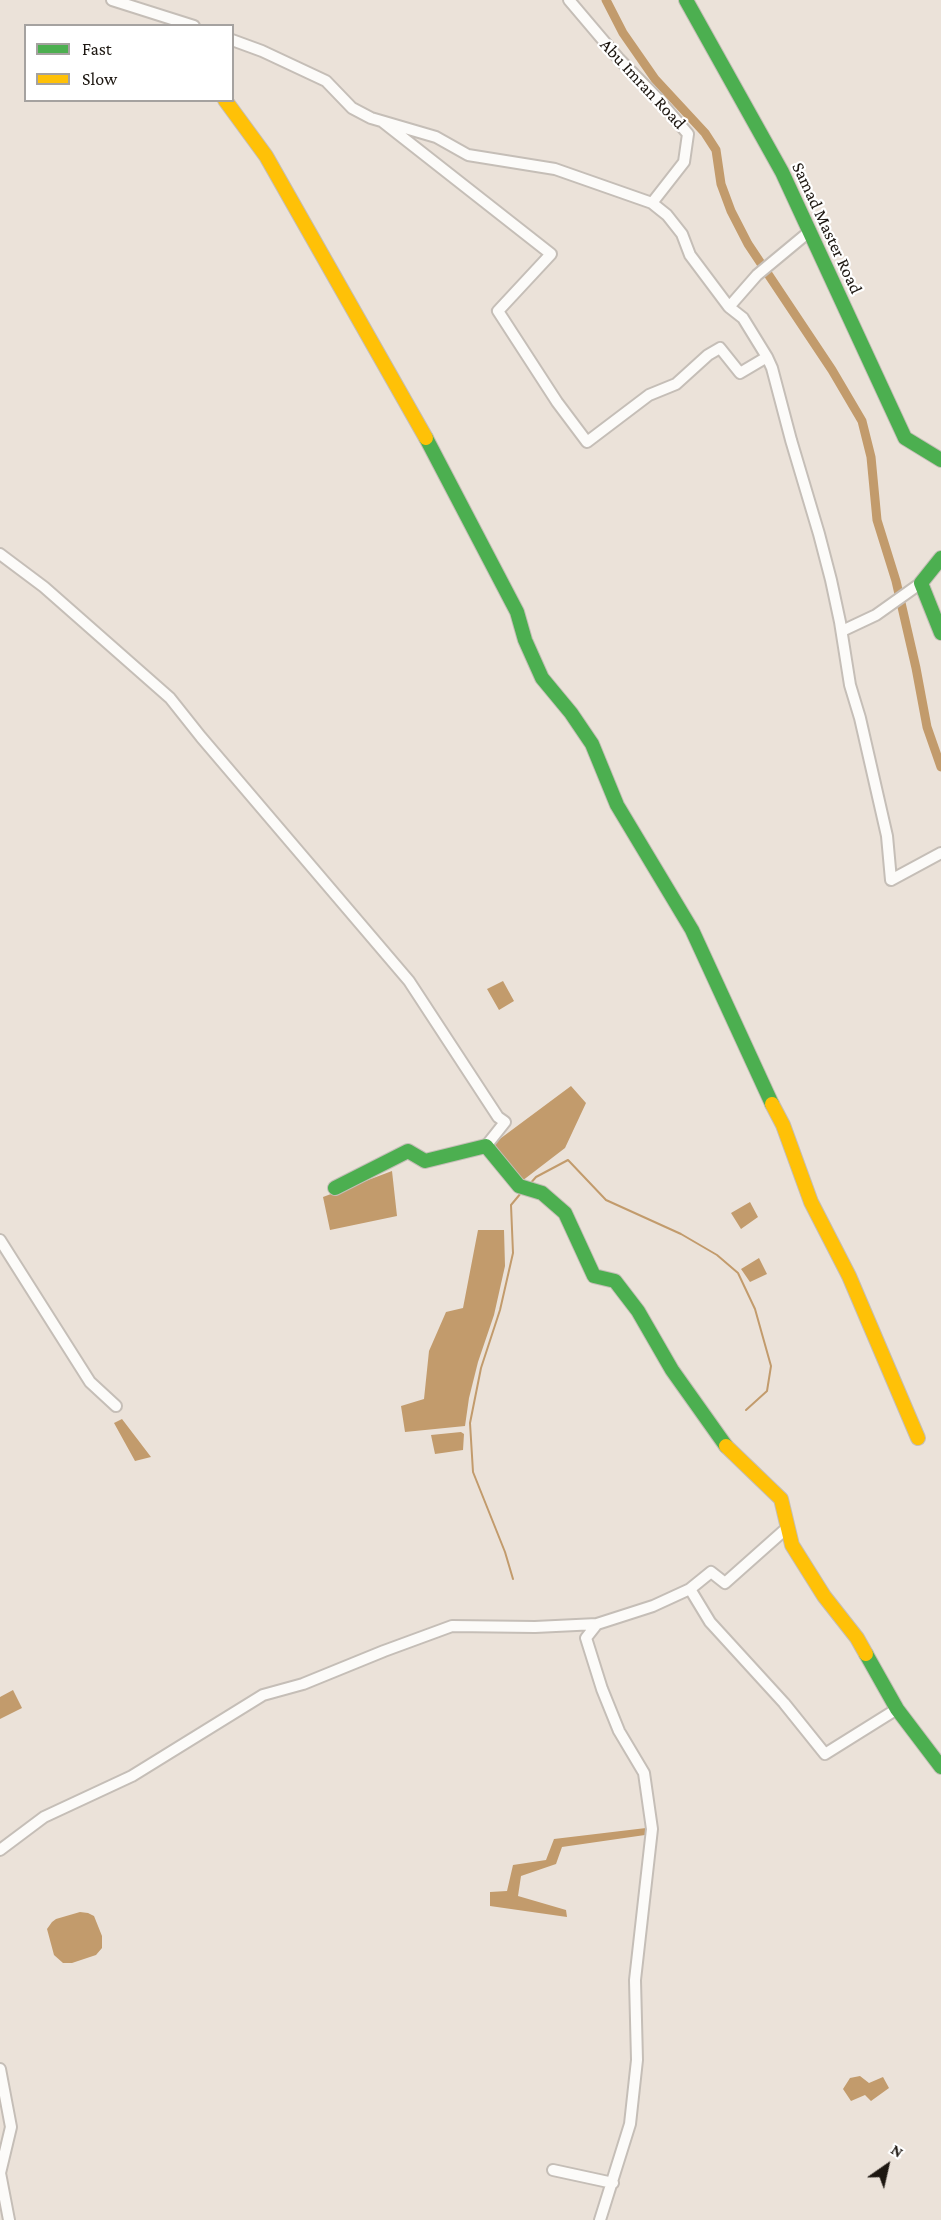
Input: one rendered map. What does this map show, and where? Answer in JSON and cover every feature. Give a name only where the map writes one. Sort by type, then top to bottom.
[{"type":"street","points":[[112,0],[178,22]]},
{"type":"street","name":"Abu Imran Road","points":[[569,0],[688,134],[684,162],[652,203]]},
{"type":"street","name":"Samad Master Road","points":[[686,0],[782,172],[904,438],[941,460]]},
{"type":"street","points":[[234,41],[326,81],[352,108],[383,122],[436,137],[468,155],[555,169],[652,203],[667,215],[682,234],[690,255],[729,307],[743,318],[772,368],[819,534],[842,631],[850,685],[860,718],[887,836],[891,880],[941,853]]},
{"type":"street","points":[[226,102],[266,156],[447,475],[517,612],[525,640],[542,678],[571,713],[592,744],[617,805],[692,930],[783,1125],[811,1202],[849,1276],[918,1438]]},
{"type":"street","points":[[383,122],[551,254],[498,312],[557,402],[587,442],[650,395],[676,384],[708,355],[720,348],[740,373],[767,357]]},
{"type":"street","points":[[729,307],[757,275],[810,231]]},
{"type":"street","points":[[0,554],[44,587],[170,698],[409,981],[498,1117],[504,1122],[486,1146],[425,1161],[408,1151],[335,1188]]},
{"type":"street","points":[[842,631],[876,615],[917,585],[941,558]]},
{"type":"street","points":[[917,585],[941,633]]},
{"type":"street","points":[[486,1146],[519,1186],[542,1192],[565,1213],[594,1276],[615,1281],[638,1311],[672,1370],[728,1449],[781,1499],[792,1545],[824,1596],[857,1638],[897,1708],[941,1767]]},
{"type":"street","points":[[0,1240],[90,1382],[116,1406]]},
{"type":"street","points":[[0,1850],[44,1817],[132,1776],[263,1695],[303,1684],[452,1626],[535,1627],[597,1624],[653,1606],[690,1589],[711,1572],[725,1582],[788,1527]]},
{"type":"street","points":[[690,1589],[710,1622],[784,1703],[825,1754],[897,1708]]},
{"type":"street","points":[[597,1624],[586,1638],[602,1689],[619,1731],[644,1773],[652,1829],[635,1980],[637,2060],[630,2124],[600,2220]]},
{"type":"street","points":[[0,2069],[11,2127],[0,2173],[9,2220]]},
{"type":"street","points":[[553,2170],[613,2183]]},
{"type":"shaded area","points":[[503,981],[514,1001],[499,1010],[487,989]]},
{"type":"shaded area","points":[[571,1086],[586,1103],[565,1148],[522,1181],[493,1144]]},
{"type":"shaded area","points":[[392,1171],[397,1216],[330,1230],[323,1197]]},
{"type":"shaded area","points":[[750,1202],[758,1217],[741,1229],[731,1213]]},
{"type":"shaded area","points":[[478,1230],[504,1230],[505,1266],[494,1315],[469,1398],[465,1426],[405,1432],[401,1406],[424,1399],[429,1351],[446,1312],[463,1308]]},
{"type":"shaded area","points":[[759,1258],[767,1274],[750,1282],[741,1269]]},
{"type":"shaded area","points":[[122,1419],[151,1457],[135,1461],[114,1423]]},
{"type":"shaded area","points":[[461,1432],[464,1434],[463,1450],[435,1454],[431,1435]]},
{"type":"shaded area","points":[[13,1690],[22,1708],[0,1719],[0,1697]]},
{"type":"shaded area","points":[[646,1828],[645,1835],[562,1847],[556,1864],[521,1876],[518,1896],[566,1910],[567,1917],[490,1906],[490,1892],[507,1891],[513,1865],[546,1860],[554,1839]]},
{"type":"shaded area","points":[[80,1912],[94,1916],[102,1936],[102,1948],[96,1955],[72,1963],[63,1963],[54,1955],[47,1929],[56,1919]]},
{"type":"shaded area","points":[[860,2076],[869,2083],[883,2077],[889,2088],[871,2101],[865,2095],[851,2101],[843,2089],[850,2078]]},
{"type":"waterway","points":[[606,0],[623,33],[655,79],[705,133],[716,150],[721,184],[731,211],[748,244],[832,370],[862,421],[871,457],[877,520],[896,581],[927,727],[941,767]]},
{"type":"waterway","points":[[529,1185],[536,1177],[568,1160],[606,1200],[681,1234],[717,1255],[738,1273],[755,1309],[771,1366],[767,1391],[746,1410]]},
{"type":"waterway","points":[[513,1579],[505,1552],[473,1472],[470,1423],[481,1368],[500,1310],[513,1253],[511,1205],[521,1193]]},
{"type":"traffic: fast","points":[[686,0],[782,172],[905,438],[941,460]]},
{"type":"traffic: fast","points":[[426,438],[517,612],[525,640],[542,678],[571,713],[592,744],[617,805],[692,930],[772,1104]]},
{"type":"traffic: fast","points":[[941,558],[921,583],[941,633]]},
{"type":"traffic: fast","points":[[335,1188],[408,1151],[425,1161],[486,1146],[519,1186],[542,1193],[565,1213],[594,1276],[615,1281],[638,1311],[672,1370],[726,1446]]},
{"type":"traffic: fast","points":[[866,1654],[897,1709],[941,1767]]},
{"type":"traffic: slow","points":[[226,102],[266,156],[426,438]]},
{"type":"traffic: slow","points":[[772,1104],[783,1125],[811,1202],[849,1276],[918,1438]]},
{"type":"traffic: slow","points":[[726,1446],[781,1499],[792,1545],[824,1596],[857,1638],[866,1654]]}]
